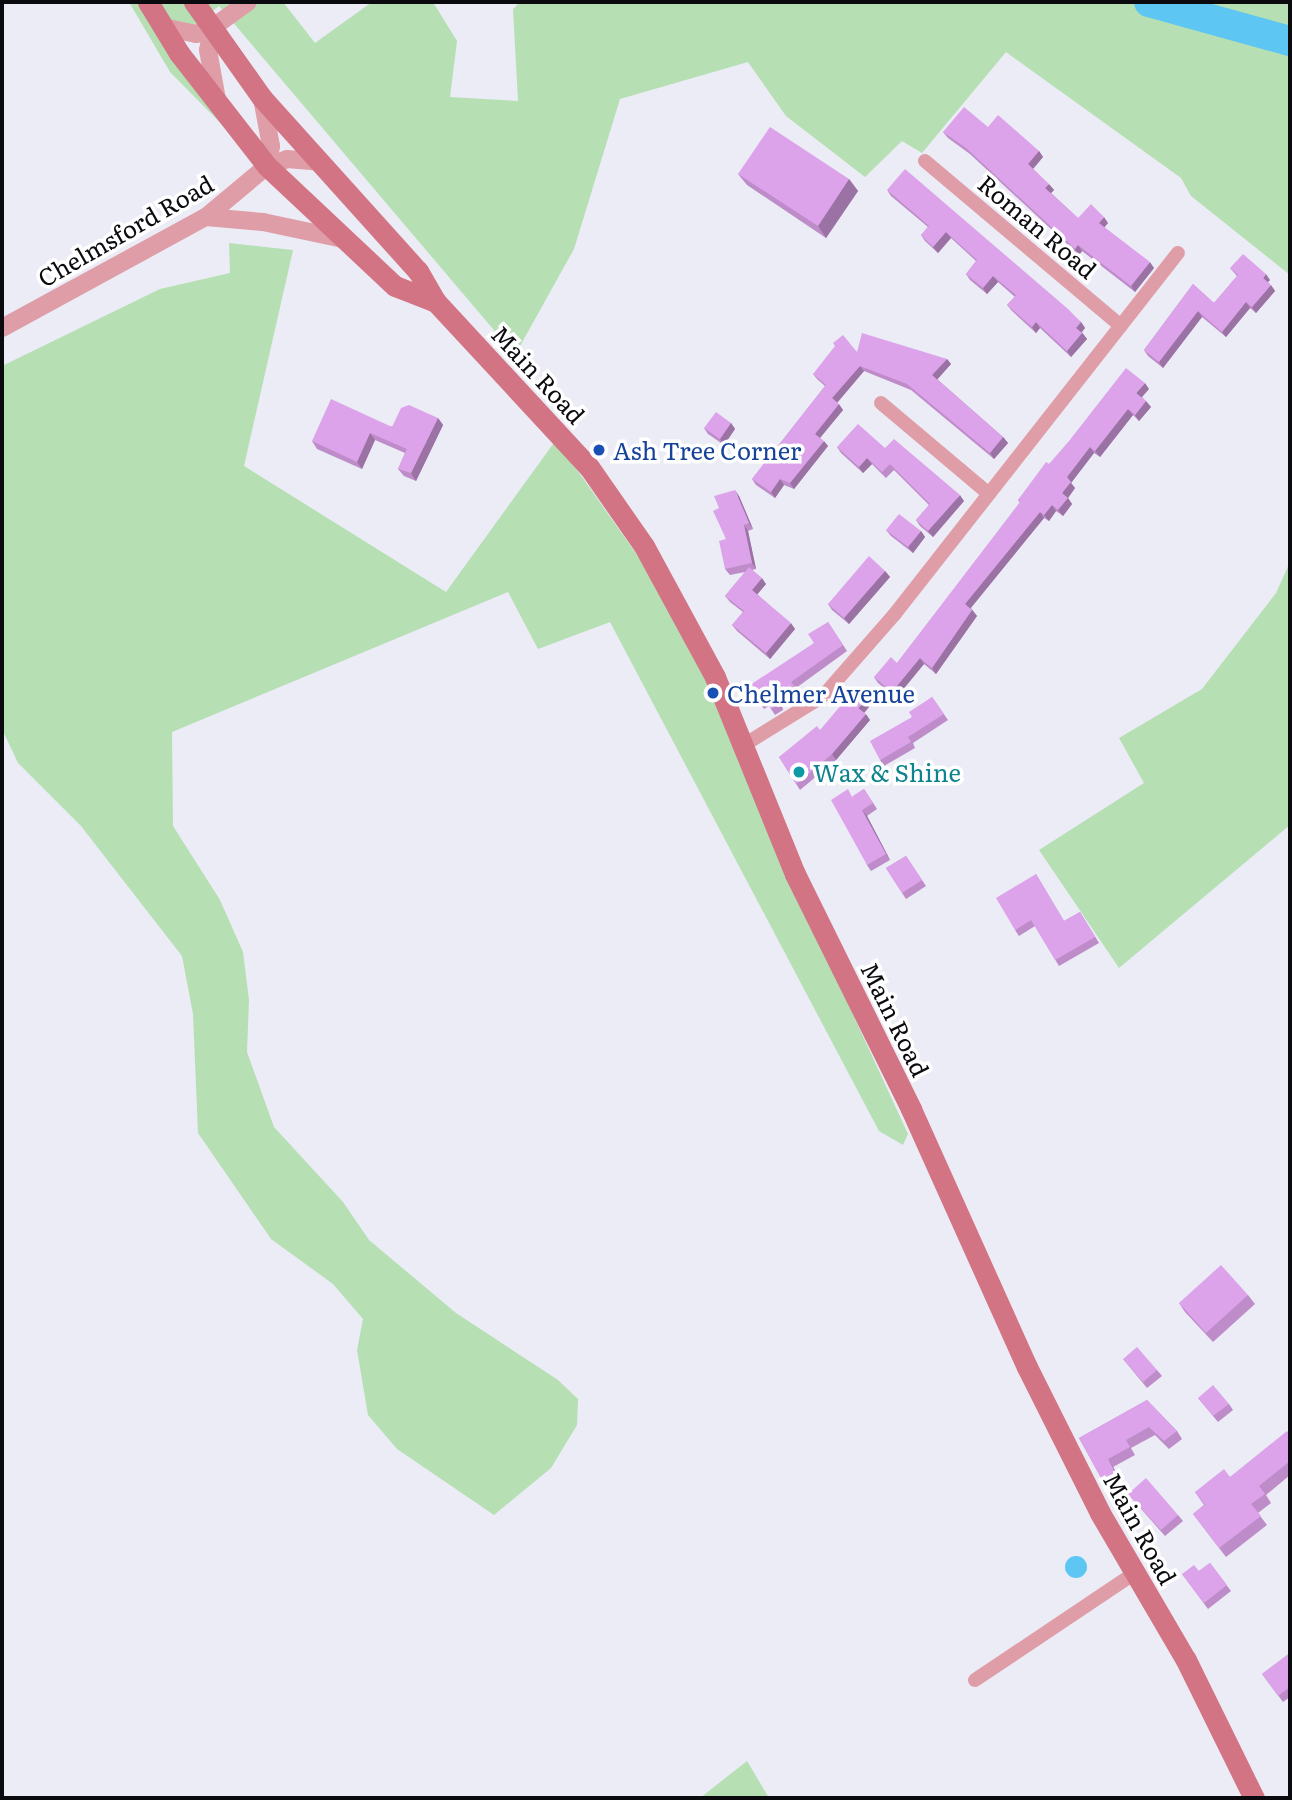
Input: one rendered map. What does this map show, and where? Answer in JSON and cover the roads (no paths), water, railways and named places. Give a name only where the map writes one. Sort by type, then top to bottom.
[{"type":"main road","name":"Main Road","points":[[148,2],[218,105],[267,166],[396,286],[436,302]]},
{"type":"main road","name":"Main Road","points":[[194,2],[262,98],[418,271],[436,302],[589,467],[662,579],[715,677],[795,874],[911,1110],[1027,1367],[1135,1573],[1186,1660],[1254,1798]]},
{"type":"street","points":[[163,27],[196,34],[212,28],[248,2]]},
{"type":"street","points":[[212,28],[208,50],[218,105]]},
{"type":"street","points":[[262,98],[271,146],[267,166]]},
{"type":"street","points":[[267,166],[286,159],[320,162]]},
{"type":"street","name":"Roman Road","points":[[925,161],[1121,326]]},
{"type":"street","name":"Chelmsford Road","points":[[2,328],[206,217],[267,166]]},
{"type":"street","points":[[206,217],[263,222],[343,239]]},
{"type":"street","points":[[744,745],[823,696],[989,494],[1178,253]]},
{"type":"street","points":[[881,403],[989,494]]},
{"type":"street","points":[[975,1680],[1135,1573]]},
{"type":"water","points":[[1072,1556],[1080,1556],[1087,1563],[1087,1571],[1080,1578],[1072,1578],[1065,1571],[1065,1563]]},
{"type":"waterway","points":[[1149,2],[1290,41]]},
{"type":"place","name":"Ash Tree Corner","points":[[599,450]]},
{"type":"place","name":"Chelmer Avenue","points":[[713,693]]},
{"type":"place","name":"Wax & Shine","points":[[799,772]]}]
